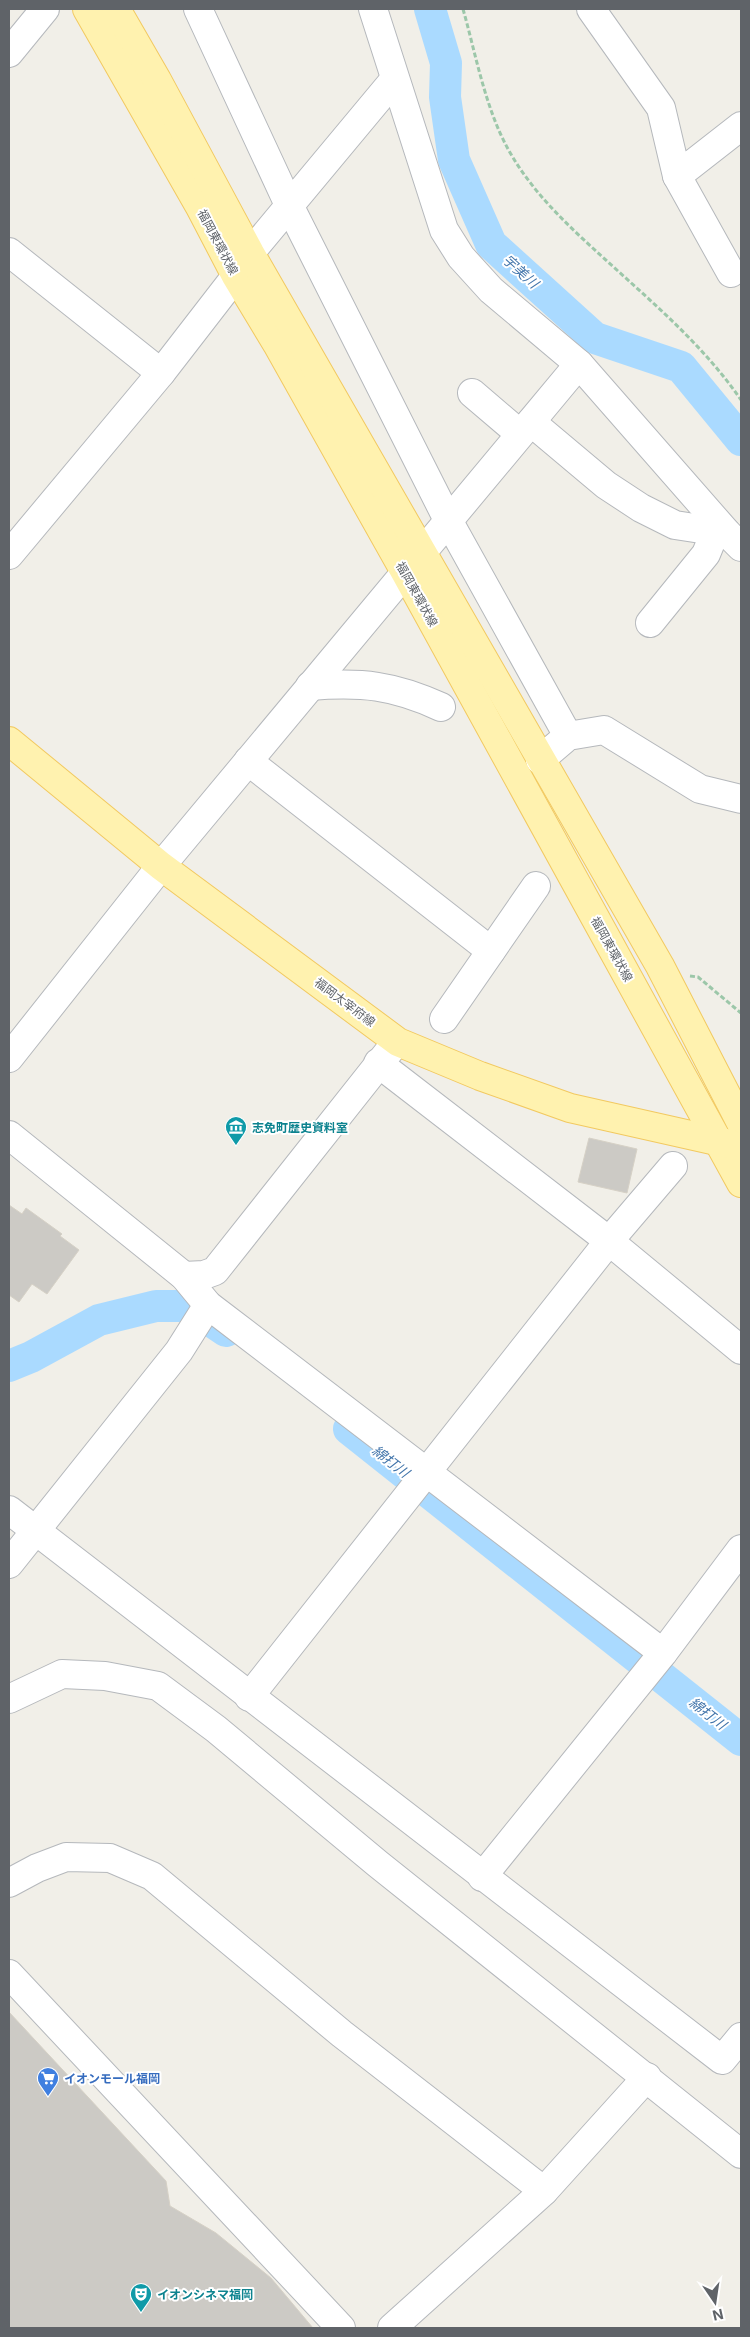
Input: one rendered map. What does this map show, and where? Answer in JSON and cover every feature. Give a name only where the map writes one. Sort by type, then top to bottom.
[{"type":"main road","name":"福岡東環状線","points":[[87,9],[200,207],[236,276],[277,344],[730,1144],[741,1183]]},
{"type":"main road","name":"福岡東環状線","points":[[116,9],[157,80],[250,253],[664,973],[741,1123]]},
{"type":"main road","name":"福岡太宰府線","points":[[9,741],[161,866],[398,1042],[480,1076],[570,1108],[730,1144]]},
{"type":"street","points":[[9,53],[45,9]]},
{"type":"street","points":[[198,9],[289,206],[448,520],[568,736]]},
{"type":"street","points":[[373,9],[394,80],[444,230],[461,257],[491,290],[579,364],[728,538]]},
{"type":"street","points":[[591,9],[661,108],[677,176],[731,273]]},
{"type":"street","points":[[250,253],[394,80]]},
{"type":"street","points":[[677,176],[741,126]]},
{"type":"street","points":[[9,252],[161,373]]},
{"type":"street","points":[[9,555],[161,373],[236,276]]},
{"type":"street","points":[[9,1058],[161,866],[579,364]]},
{"type":"street","points":[[472,393],[641,508],[675,525],[728,538]]},
{"type":"street","points":[[650,623],[706,554],[728,538]]},
{"type":"street","points":[[310,686],[350,683],[385,688],[414,695],[441,708]]},
{"type":"street","points":[[540,760],[568,736],[604,730],[700,789],[741,798]]},
{"type":"street","points":[[248,761],[491,951]]},
{"type":"street","points":[[444,1019],[536,886]]},
{"type":"street","points":[[184,1276],[204,1275],[215,1271],[378,1063],[398,1042]]},
{"type":"street","points":[[378,1063],[609,1241],[741,1350]]},
{"type":"street","points":[[9,1135],[184,1276],[208,1304],[663,1653]]},
{"type":"street","points":[[249,1697],[609,1241],[673,1166]]},
{"type":"street","points":[[9,1564],[180,1351],[208,1304]]},
{"type":"street","points":[[9,1510],[482,1877],[722,2060],[741,2036]]},
{"type":"street","points":[[482,1877],[663,1653],[741,1549]]},
{"type":"street","points":[[9,1699],[62,1674],[105,1676],[158,1686],[216,1729],[378,1864],[741,2154]]},
{"type":"street","points":[[9,1883],[36,1868],[66,1857],[110,1858],[152,1876],[342,2034],[544,2191]]},
{"type":"street","points":[[9,1974],[342,2328]]},
{"type":"street","points":[[392,2328],[544,2191],[647,2077]]},
{"type":"path","points":[[463,9],[492,112],[507,148],[522,173],[541,197],[577,233],[704,352],[741,400]]},
{"type":"path","points":[[664,973],[698,977],[741,1013]]},
{"type":"building","points":[[589,1138],[637,1149],[627,1193],[578,1182]]},
{"type":"building","points":[[9,1205],[22,1214],[26,1208],[62,1234],[60,1236],[79,1250],[47,1294],[32,1284],[19,1302],[9,1295]]},
{"type":"building","name":"イオンモール福岡","points":[[9,2012],[166,2181],[170,2206],[216,2233],[271,2278],[313,2328],[9,2328]]},
{"type":"waterway","name":"宇美川","points":[[430,9],[446,63],[445,97],[454,160],[491,244],[595,338],[681,367],[741,440]]},
{"type":"waterway","name":"綿打川","points":[[9,1366],[31,1357],[99,1320],[156,1306],[189,1306],[226,1331]]},
{"type":"waterway","name":"綿打川","points":[[349,1429],[741,1740]]},
{"type":"place","name":"志免町歴史資料室","points":[[236,1146]]},
{"type":"place","name":"イオンモール福岡","points":[[48,2097]]},
{"type":"place","name":"イオンシネマ福岡","points":[[141,2313]]}]
